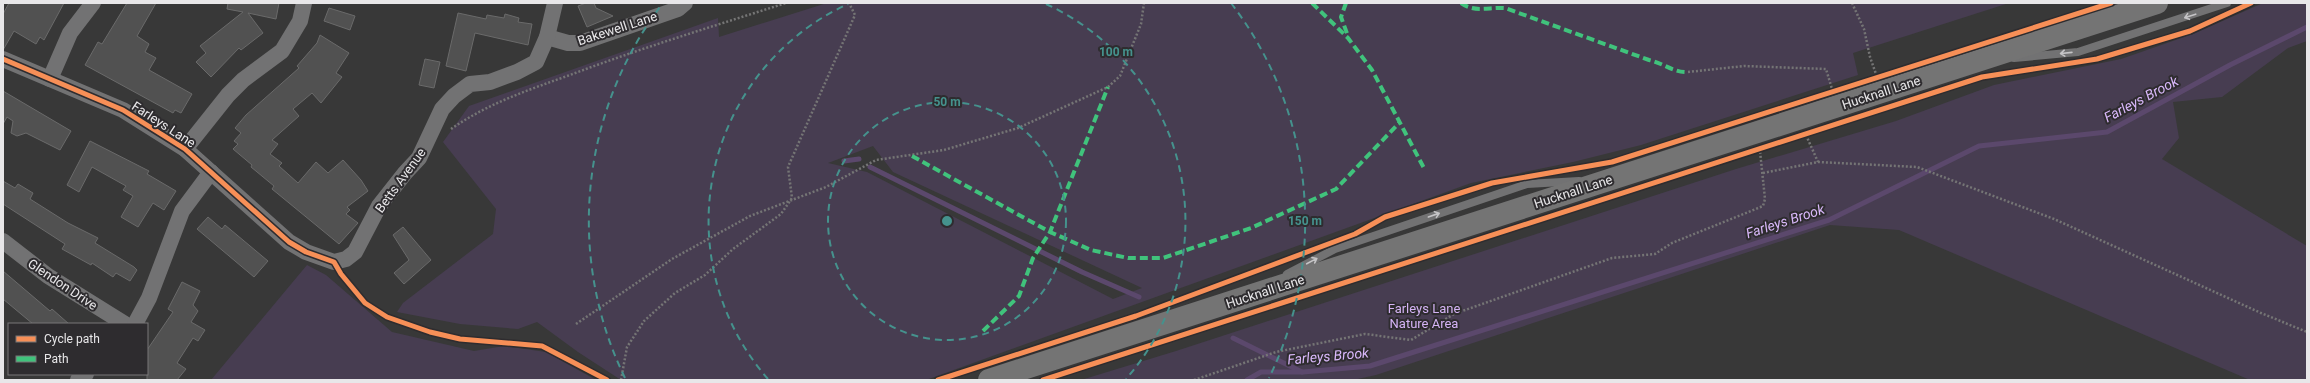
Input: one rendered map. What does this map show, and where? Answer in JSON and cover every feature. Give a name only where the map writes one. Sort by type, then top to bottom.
[{"type":"main road","name":"Hucknall Lane","points":[[989,380],[2157,3]]},
{"type":"street","points":[[50,79],[70,33],[93,3]]},
{"type":"street","points":[[185,149],[228,95],[243,80],[282,51],[300,21],[304,3]]},
{"type":"street","name":"Betts Avenue","points":[[334,262],[346,259],[355,252],[380,206],[405,173],[420,158],[427,144],[431,129],[442,109],[454,96],[470,84],[490,82],[517,72],[536,62],[547,37],[555,3]]},
{"type":"street","name":"Bakewell Lane","points":[[547,37],[568,43],[580,43],[678,9],[685,3]]},
{"type":"street","name":"Farleys Lane","points":[[3,59],[123,110],[185,149],[289,242],[306,252],[334,262]]},
{"type":"street","points":[[136,323],[150,298],[182,211],[211,172]]},
{"type":"street","name":"Glendon Drive","points":[[3,241],[48,276],[123,323]]},
{"type":"lane","points":[[1973,62],[2078,52],[2227,3]]},
{"type":"path","points":[[427,144],[468,118],[502,100],[618,57],[786,3]]},
{"type":"path","points":[[621,380],[627,347],[644,322],[675,293],[705,275],[733,249],[781,214],[792,198],[788,167],[855,15],[849,3]]},
{"type":"path","points":[[576,324],[689,248],[731,225],[792,198],[826,187],[876,160],[944,150],[1018,128],[1108,87],[1120,76],[1141,24],[1144,3]]},
{"type":"path","points":[[1852,3],[1864,28],[1870,57],[1877,78]]},
{"type":"path","points":[[1688,72],[1744,66],[1826,69],[1831,84]]},
{"type":"path","points":[[1870,80],[1884,76]]},
{"type":"path","points":[[1828,94],[1841,90]]},
{"type":"path","points":[[1799,136],[1812,131]]},
{"type":"path","points":[[1806,134],[1818,162]]},
{"type":"path","points":[[1752,151],[1766,147]]},
{"type":"path","points":[[1194,380],[1276,352],[1365,334],[1411,340],[1454,314],[1504,295],[1612,258],[1655,254],[1672,243],[1763,206],[1765,199],[1759,149]]},
{"type":"path","points":[[1763,173],[1818,162],[1917,167],[2054,219],[2307,332]]},
{"type":"green space","points":[[827,3],[2009,3],[1853,53],[1858,75],[1641,145],[1573,162],[1471,183],[926,380],[621,380],[578,352],[537,322],[518,329],[460,324],[397,312],[403,303],[493,234],[496,209],[443,142],[469,106],[718,18],[719,37]],"holes":[[[873,146],[893,172],[1142,288],[1113,299],[867,172],[828,163]]]},
{"type":"green space","name":"Farleys Lane Nature Area","points":[[2263,3],[2307,3],[2307,41],[2288,48],[2222,97],[2173,102],[2179,138],[2162,159],[2307,246],[2307,380],[2250,380],[1899,230],[1830,225],[1376,375],[1353,380],[1081,380],[1176,351],[1736,169],[1896,121],[1994,85],[2121,59],[2193,34]]},
{"type":"green space","points":[[307,265],[326,275],[392,332],[474,351],[504,346],[546,352],[596,380],[211,380]]},
{"type":"building","points":[[9,3],[64,3],[44,40],[40,37],[36,44],[14,31],[3,50],[3,14]]},
{"type":"building","points":[[127,3],[156,3],[137,36],[149,44],[145,52],[156,58],[149,70],[192,94],[181,113],[175,110],[173,113],[85,65],[98,42],[102,44]]},
{"type":"building","points":[[228,3],[279,3],[276,19],[248,13],[263,33],[241,50],[239,48],[211,77],[196,62],[206,53],[200,46],[243,12],[227,9]]},
{"type":"building","points":[[586,3],[594,3],[596,8],[613,16],[587,27],[578,6]]},
{"type":"building","points":[[329,8],[355,16],[350,30],[324,21]]},
{"type":"building","points":[[458,13],[486,19],[487,15],[504,18],[505,14],[519,18],[518,22],[532,24],[528,45],[475,33],[466,71],[446,66]]},
{"type":"building","points":[[320,35],[349,53],[336,73],[342,77],[321,103],[312,93],[293,109],[299,116],[272,140],[278,144],[270,154],[282,163],[279,166],[298,183],[316,162],[328,173],[343,160],[361,180],[368,191],[347,207],[350,210],[346,214],[358,223],[339,244],[272,189],[274,186],[251,167],[252,165],[233,149],[238,144],[234,141],[241,133],[235,128],[246,115],[299,68],[297,66],[317,43]]},
{"type":"building","points":[[425,59],[440,62],[434,88],[419,85]]},
{"type":"building","points":[[3,91],[71,131],[60,150],[26,133],[17,136],[11,133],[13,121],[7,117],[3,124]]},
{"type":"building","points":[[90,141],[149,171],[147,174],[176,191],[164,210],[153,203],[138,227],[121,217],[133,196],[123,190],[126,186],[92,167],[79,192],[67,185]]},
{"type":"building","points":[[3,181],[15,188],[18,184],[33,193],[30,199],[68,223],[98,238],[95,243],[137,270],[130,281],[116,273],[113,277],[92,263],[91,265],[62,249],[65,244],[3,204]]},
{"type":"building","points":[[208,217],[222,229],[225,225],[268,261],[254,277],[197,229]]},
{"type":"building","points":[[403,227],[431,260],[404,284],[394,273],[409,260],[393,235]]},
{"type":"building","points":[[3,271],[50,311],[52,309],[68,323],[32,323],[3,299]]},
{"type":"building","points":[[182,282],[200,291],[193,305],[198,311],[191,322],[205,330],[198,341],[193,338],[177,363],[186,369],[177,380],[147,380],[148,349],[173,312],[168,309]]},
{"type":"waterway","name":"Farleys Brook","points":[[1247,380],[1261,372],[1303,372],[1370,366],[1829,220],[1979,146],[2107,132],[2230,65],[2307,27]]},
{"type":"waterway","points":[[844,161],[859,159]]},
{"type":"waterway","points":[[870,167],[1082,272],[1139,297]]},
{"type":"waterway","points":[[1233,338],[1302,372]]},
{"type":"marked path","points":[[1312,3],[1348,38],[1372,70],[1425,170]]},
{"type":"marked path","points":[[1346,3],[1341,17],[1348,36]]},
{"type":"marked path","points":[[1461,3],[1477,9],[1505,8],[1678,71],[1688,72]]},
{"type":"marked path","points":[[983,331],[1019,296],[1033,258],[1050,232],[1108,87]]},
{"type":"marked path","points":[[912,156],[1050,232],[1091,250],[1128,258],[1163,258],[1251,228],[1336,189],[1400,122]]},
{"type":"cycle path","points":[[938,380],[1136,316],[1355,234],[1385,217],[1492,183],[1612,162],[2111,3]]},
{"type":"cycle path","points":[[1043,380],[1982,77],[2097,59],[2190,31],[2251,3]]},
{"type":"cycle path","points":[[3,59],[123,110],[185,149],[289,242],[306,252],[334,262],[341,274],[365,303],[387,317],[430,332],[460,339],[542,346],[607,380]]}]
